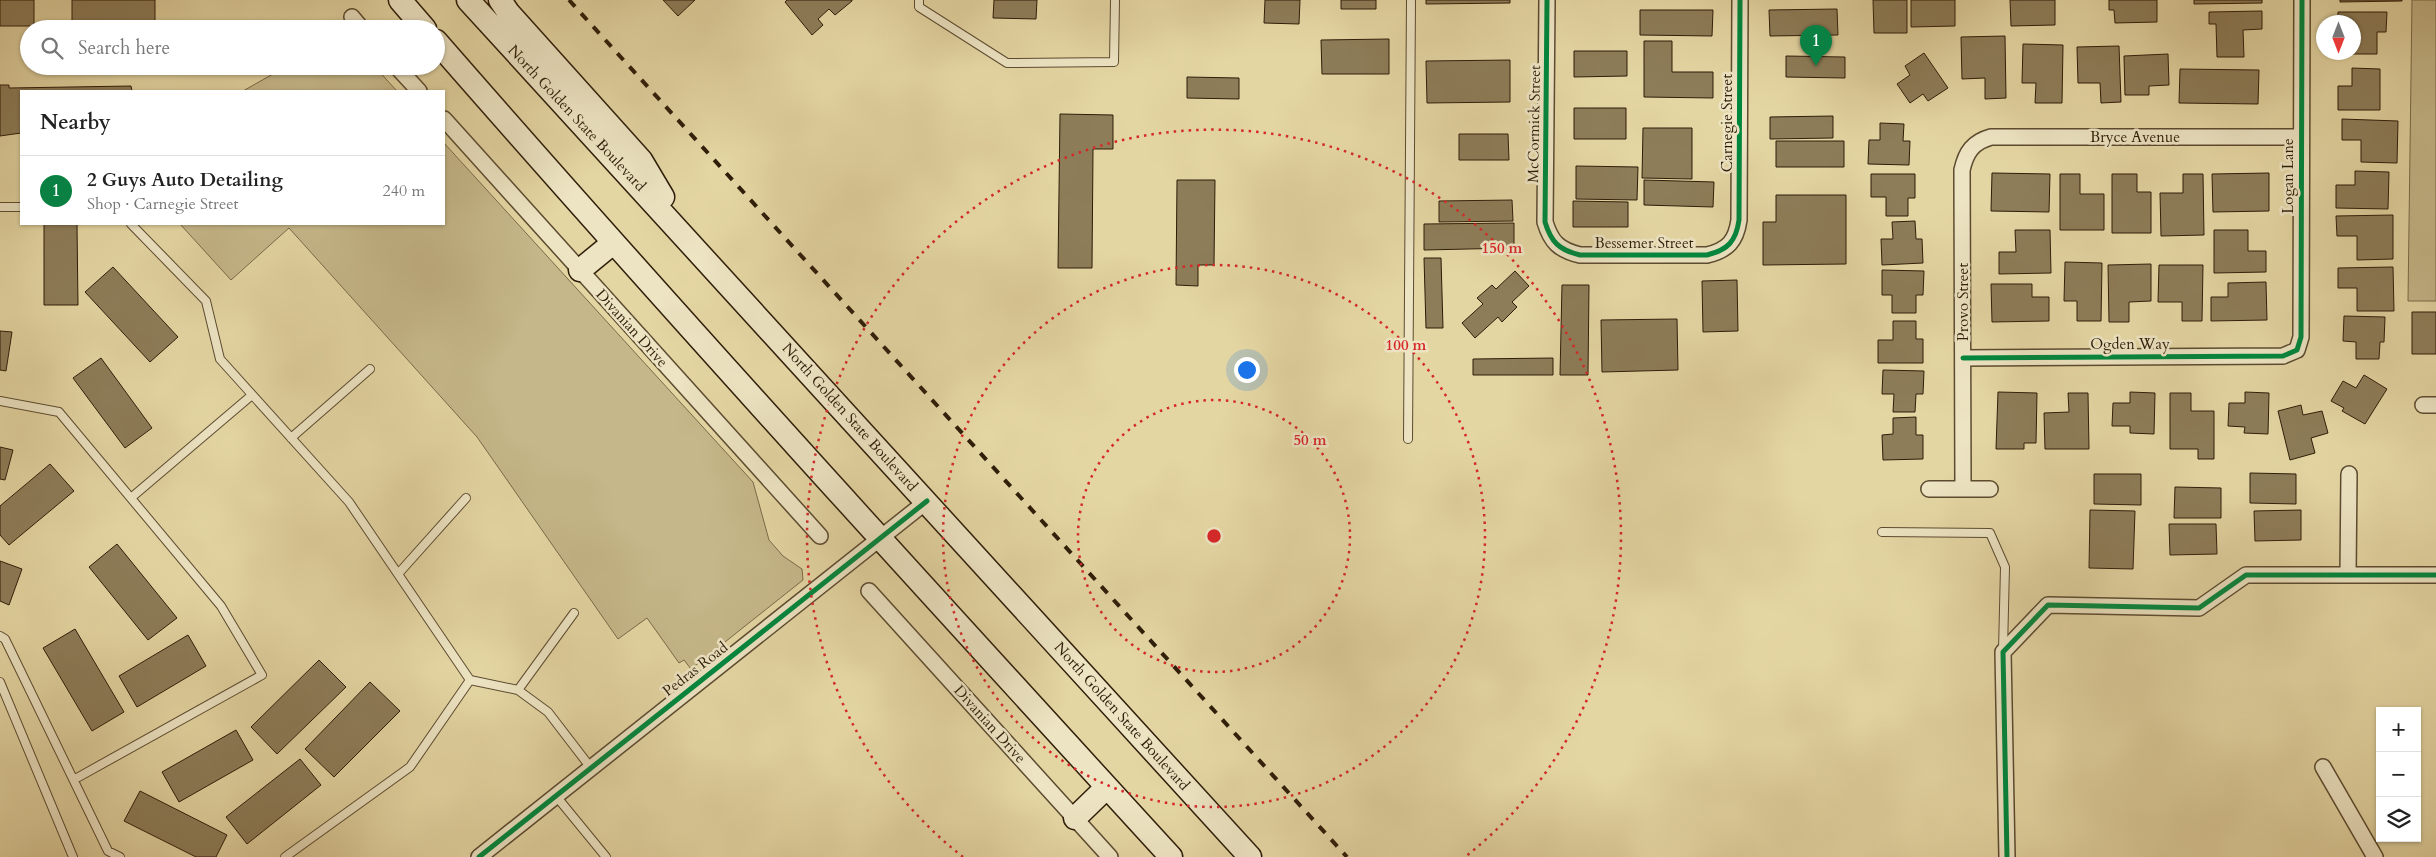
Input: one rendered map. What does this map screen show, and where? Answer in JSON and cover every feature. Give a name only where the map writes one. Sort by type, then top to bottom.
[{"type":"main road","points":[[400,0],[417,20]]},
{"type":"main road","name":"North Golden State Boulevard","points":[[468,0],[688,238],[1250,857]]},
{"type":"main road","points":[[500,0],[508,12],[641,160],[688,238]]},
{"type":"main road","points":[[445,51],[613,243],[1171,857]]},
{"type":"main road","points":[[580,270],[613,243]]},
{"type":"main road","points":[[1075,818],[1107,787]]},
{"type":"street","name":"McCormick Street","points":[[1547,0],[1546,222],[1549,235],[1556,245]]},
{"type":"street","name":"Carnegie Street","points":[[1731,244],[1737,233],[1739,220],[1740,0]]},
{"type":"street","name":"Logan Lane","points":[[2296,350],[2301,337],[2302,0]]},
{"type":"street","points":[[404,75],[418,90]]},
{"type":"street","name":"Divanian Drive","points":[[445,120],[820,536]]},
{"type":"street","name":"Bryce Avenue","points":[[1972,147],[1981,140],[1992,138],[2301,138]]},
{"type":"street","name":"Provo Street","points":[[1963,489],[1962,170],[1965,156],[1972,147]]},
{"type":"street","name":"Bessemer Street","points":[[1556,245],[1566,252],[1580,255],[1707,255],[1720,252],[1731,244]]},
{"type":"street","name":"Ogden Way","points":[[1963,358],[2283,356],[2296,350]]},
{"type":"street","points":[[2348,575],[2349,474]]},
{"type":"street","points":[[1929,488],[1990,489]]},
{"type":"street","name":"Pedras Road","points":[[484,856],[556,796],[927,501]]},
{"type":"street","points":[[2006,857],[2003,652],[2048,605],[2199,608],[2246,575],[2436,576]]},
{"type":"street","name":"Divanian Drive","points":[[869,590],[1110,857]]},
{"type":"street","points":[[2323,767],[2375,857]]},
{"type":"lane","points":[[919,0],[919,7],[1007,62],[1114,62],[1115,0]]},
{"type":"lane","points":[[1408,439],[1411,0]]},
{"type":"lane","points":[[0,207],[20,207]]},
{"type":"lane","points":[[131,225],[206,300],[220,359],[349,502],[470,680],[518,690],[548,712],[591,768]]},
{"type":"lane","points":[[291,438],[370,368]]},
{"type":"lane","points":[[132,497],[252,395]]},
{"type":"lane","points":[[0,401],[59,412],[132,497],[221,606],[262,675],[75,779]]},
{"type":"lane","points":[[398,574],[466,498]]},
{"type":"lane","points":[[1882,532],[1990,533],[2005,567],[2003,652]]},
{"type":"lane","points":[[518,690],[574,613]]},
{"type":"lane","points":[[0,636],[5,639],[75,779],[108,851],[120,857]]},
{"type":"lane","points":[[285,857],[410,766],[470,680]]},
{"type":"lane","points":[[0,682],[73,857]]},
{"type":"lane","points":[[556,796],[606,857]]},
{"type":"shaded area","points":[[2412,0],[2436,0],[2436,301],[2408,301]]},
{"type":"shaded area","points":[[271,75],[382,75],[396,90],[245,90]]},
{"type":"shaded area","points":[[445,144],[753,482],[769,540],[783,556],[802,569],[803,580],[691,669],[684,660],[679,663],[647,618],[618,639],[477,437],[289,228],[231,280],[181,225],[445,225]]},
{"type":"building","points":[[0,0],[34,0],[34,20],[20,20],[20,26],[0,26]]},
{"type":"building","points":[[72,0],[155,0],[155,20],[72,20]]},
{"type":"building","points":[[663,0],[695,0],[678,16]]},
{"type":"building","points":[[787,0],[852,1],[835,15],[829,9],[818,19],[823,25],[812,35],[785,2]]},
{"type":"building","points":[[994,0],[1037,0],[1036,19],[993,18]]},
{"type":"building","points":[[1265,0],[1300,0],[1299,24],[1264,23]]},
{"type":"building","points":[[1341,0],[1376,0],[1376,9],[1341,9]]},
{"type":"building","points":[[1426,0],[1510,0],[1510,3],[1426,4]]},
{"type":"building","points":[[1873,0],[1907,0],[1907,33],[1874,33]]},
{"type":"building","points":[[1911,0],[1955,0],[1955,26],[1911,27]]},
{"type":"building","points":[[2010,0],[2055,0],[2055,25],[2011,26]]},
{"type":"building","points":[[2109,0],[2157,0],[2157,22],[2115,23],[2114,10],[2109,10]]},
{"type":"building","points":[[2194,0],[2262,0],[2262,3],[2194,4]]},
{"type":"building","points":[[2340,0],[2402,0],[2402,1],[2340,2]]},
{"type":"building","points":[[1837,9],[1838,35],[1770,36],[1769,10]]},
{"type":"building","points":[[1640,10],[1713,10],[1712,36],[1640,35]]},
{"type":"building","points":[[2262,11],[2262,29],[2243,30],[2244,57],[2217,57],[2216,24],[2209,24],[2209,12]]},
{"type":"building","points":[[2338,12],[2387,12],[2386,32],[2377,32],[2377,54],[2361,54],[2361,15],[2338,15]]},
{"type":"building","points":[[2005,36],[2006,98],[1985,99],[1985,78],[1962,79],[1961,37]]},
{"type":"building","points":[[1389,39],[1389,74],[1322,74],[1321,40]]},
{"type":"building","points":[[1644,41],[1672,41],[1672,72],[1713,72],[1713,98],[1644,97]]},
{"type":"building","points":[[2023,44],[2063,45],[2062,103],[2035,103],[2036,83],[2022,83]]},
{"type":"building","points":[[2119,46],[2121,102],[2101,103],[2100,83],[2078,83],[2077,47]]},
{"type":"building","points":[[1574,51],[1627,51],[1627,76],[1574,77]]},
{"type":"building","points":[[1924,53],[1948,88],[1928,101],[1923,94],[1910,103],[1897,84],[1910,75],[1905,66]]},
{"type":"building","points":[[2168,54],[2169,85],[2149,86],[2149,95],[2125,95],[2124,56]]},
{"type":"building","points":[[1786,56],[1845,57],[1845,78],[1786,77]]},
{"type":"building","points":[[1510,60],[1510,102],[1427,103],[1426,61]]},
{"type":"building","points":[[2352,68],[2380,69],[2380,110],[2338,110],[2338,86],[2352,86]]},
{"type":"building","points":[[2180,69],[2259,70],[2258,104],[2179,103]]},
{"type":"building","points":[[1187,77],[1239,78],[1239,99],[1187,98]]},
{"type":"building","points":[[0,85],[9,85],[9,88],[131,86],[132,90],[20,90],[20,133],[0,136]]},
{"type":"building","points":[[1574,108],[1626,108],[1626,139],[1574,139]]},
{"type":"building","points":[[1060,114],[1113,115],[1113,149],[1093,149],[1092,268],[1058,268]]},
{"type":"building","points":[[1833,116],[1833,138],[1770,139],[1770,117]]},
{"type":"building","points":[[2342,119],[2398,121],[2397,163],[2361,162],[2361,140],[2342,140]]},
{"type":"building","points":[[1880,123],[1904,124],[1903,141],[1910,141],[1909,165],[1868,164],[1869,140],[1880,140]]},
{"type":"building","points":[[1643,128],[1692,128],[1692,179],[1642,178]]},
{"type":"building","points":[[1459,134],[1508,134],[1509,160],[1459,160]]},
{"type":"building","points":[[1776,141],[1844,141],[1844,167],[1776,167]]},
{"type":"building","points":[[1576,166],[1638,167],[1637,200],[1576,199]]},
{"type":"building","points":[[2355,171],[2389,172],[2388,209],[2336,208],[2336,185],[2355,185]]},
{"type":"building","points":[[1992,173],[2050,174],[2049,212],[1991,211]]},
{"type":"building","points":[[2269,173],[2269,211],[2213,212],[2212,174]]},
{"type":"building","points":[[1871,174],[1915,174],[1915,198],[1908,198],[1908,216],[1886,216],[1886,197],[1871,197]]},
{"type":"building","points":[[2060,174],[2080,174],[2080,194],[2104,194],[2104,230],[2060,230]]},
{"type":"building","points":[[2112,174],[2137,174],[2137,192],[2151,192],[2151,233],[2112,233]]},
{"type":"building","points":[[2183,174],[2203,174],[2204,235],[2161,236],[2160,193],[2183,193]]},
{"type":"building","points":[[1177,180],[1215,180],[1214,265],[1198,265],[1198,286],[1176,285]]},
{"type":"building","points":[[1644,180],[1714,182],[1713,207],[1644,205]]},
{"type":"building","points":[[1776,195],[1846,195],[1846,264],[1763,265],[1763,222],[1776,222]]},
{"type":"building","points":[[1512,200],[1513,221],[1439,222],[1439,201]]},
{"type":"building","points":[[1573,201],[1628,202],[1628,227],[1573,227]]},
{"type":"building","points":[[2393,215],[2393,259],[2357,260],[2357,236],[2337,236],[2336,216]]},
{"type":"building","points":[[1915,221],[1916,239],[1922,239],[1923,263],[1882,265],[1881,239],[1893,239],[1892,222]]},
{"type":"building","points":[[1514,223],[1514,248],[1424,250],[1424,224]]},
{"type":"building","points":[[44,225],[77,225],[78,305],[44,305]]},
{"type":"building","points":[[2015,230],[2050,230],[2051,273],[1999,274],[1999,252],[2016,252]]},
{"type":"building","points":[[2214,230],[2248,230],[2248,251],[2266,251],[2266,272],[2214,273]]},
{"type":"building","points":[[1424,258],[1441,258],[1443,328],[1426,328]]},
{"type":"building","points":[[2065,262],[2102,263],[2101,321],[2077,321],[2077,301],[2064,301]]},
{"type":"building","points":[[2151,264],[2151,301],[2129,302],[2129,322],[2109,322],[2108,265]]},
{"type":"building","points":[[2159,265],[2203,265],[2202,321],[2182,321],[2182,302],[2158,302]]},
{"type":"building","points":[[113,267],[178,337],[150,362],[85,292]]},
{"type":"building","points":[[2393,267],[2394,311],[2357,311],[2357,288],[2338,288],[2338,268]]},
{"type":"building","points":[[1882,270],[1924,271],[1923,295],[1916,295],[1916,313],[1892,313],[1892,295],[1882,295]]},
{"type":"building","points":[[1515,271],[1529,286],[1512,302],[1517,307],[1502,322],[1498,317],[1475,338],[1462,323],[1483,304],[1477,298],[1492,285],[1496,289]]},
{"type":"building","points":[[1737,280],[1738,331],[1703,332],[1702,281]]},
{"type":"building","points":[[2266,282],[2267,320],[2211,321],[2211,297],[2228,297],[2228,283]]},
{"type":"building","points":[[1991,284],[2032,284],[2032,297],[2049,297],[2049,321],[1992,322]]},
{"type":"building","points":[[1562,285],[1589,285],[1588,375],[1560,375]]},
{"type":"building","points":[[2412,312],[2436,312],[2436,354],[2412,354]]},
{"type":"building","points":[[2344,316],[2385,317],[2384,342],[2380,342],[2379,359],[2356,359],[2356,342],[2343,341]]},
{"type":"building","points":[[1677,319],[1678,370],[1602,372],[1601,320]]},
{"type":"building","points":[[1893,321],[1916,321],[1916,339],[1923,339],[1923,363],[1878,363],[1878,340],[1893,340]]},
{"type":"building","points":[[0,331],[12,332],[6,371],[0,370]]},
{"type":"building","points":[[101,358],[152,428],[125,448],[73,378]]},
{"type":"building","points":[[1553,358],[1553,375],[1473,375],[1473,359]]},
{"type":"building","points":[[1883,370],[1924,371],[1923,394],[1916,394],[1915,412],[1893,412],[1894,394],[1882,394]]},
{"type":"building","points":[[2364,375],[2387,389],[2365,424],[2342,411],[2344,408],[2331,401],[2343,381],[2356,388]]},
{"type":"building","points":[[1998,392],[2037,393],[2036,443],[2024,443],[2024,449],[1996,449]]},
{"type":"building","points":[[2130,392],[2155,393],[2154,434],[2130,433],[2130,426],[2112,426],[2113,403],[2130,403]]},
{"type":"building","points":[[2245,392],[2269,393],[2268,434],[2244,433],[2245,427],[2228,426],[2229,403],[2245,403]]},
{"type":"building","points":[[2068,393],[2088,393],[2089,449],[2045,449],[2044,413],[2069,412]]},
{"type":"building","points":[[2170,393],[2191,393],[2191,411],[2214,411],[2214,459],[2198,459],[2198,449],[2170,449]]},
{"type":"building","points":[[2301,405],[2303,415],[2322,411],[2328,433],[2311,438],[2315,453],[2290,460],[2278,411]]},
{"type":"building","points":[[1916,417],[1916,435],[1923,435],[1923,459],[1883,460],[1882,435],[1893,434],[1893,418]]},
{"type":"building","points":[[0,447],[13,450],[5,480],[0,479]]},
{"type":"building","points":[[50,464],[74,491],[9,545],[0,535],[0,506]]},
{"type":"building","points":[[2250,473],[2296,474],[2296,504],[2250,503]]},
{"type":"building","points":[[2094,474],[2141,474],[2141,505],[2094,504]]},
{"type":"building","points":[[2175,487],[2221,488],[2221,518],[2174,518]]},
{"type":"building","points":[[2090,510],[2135,511],[2133,569],[2089,568]]},
{"type":"building","points":[[2301,510],[2301,540],[2255,541],[2254,511]]},
{"type":"building","points":[[2169,524],[2216,524],[2217,554],[2170,555]]},
{"type":"building","points":[[117,544],[177,618],[148,640],[89,567]]},
{"type":"building","points":[[0,561],[22,569],[9,605],[0,601]]},
{"type":"building","points":[[75,629],[124,712],[92,731],[43,648]]},
{"type":"building","points":[[188,635],[206,666],[137,707],[119,676]]},
{"type":"building","points":[[319,660],[346,687],[277,754],[251,727]]},
{"type":"building","points":[[370,682],[400,711],[334,777],[305,749]]},
{"type":"building","points":[[236,730],[253,760],[179,802],[162,772]]},
{"type":"building","points":[[300,759],[321,785],[247,844],[226,817]]},
{"type":"building","points":[[140,791],[227,835],[216,857],[196,857],[124,821]]},
{"type":"railway","points":[[569,0],[1347,857]]},
{"type":"cycle path","points":[[1547,0],[1545,222],[1553,240],[1561,248],[1580,255],[1707,255],[1730,244],[1736,234],[1739,220],[1740,0]]},
{"type":"cycle path","points":[[1963,358],[2283,356],[2297,350],[2301,337],[2302,0]]},
{"type":"cycle path","points":[[479,857],[927,501]]},
{"type":"cycle path","points":[[2007,857],[2003,652],[2048,605],[2199,608],[2246,575],[2436,575]]},
{"type":"place","name":"2 Guys Auto Detailing","points":[[1816,66]]}]
